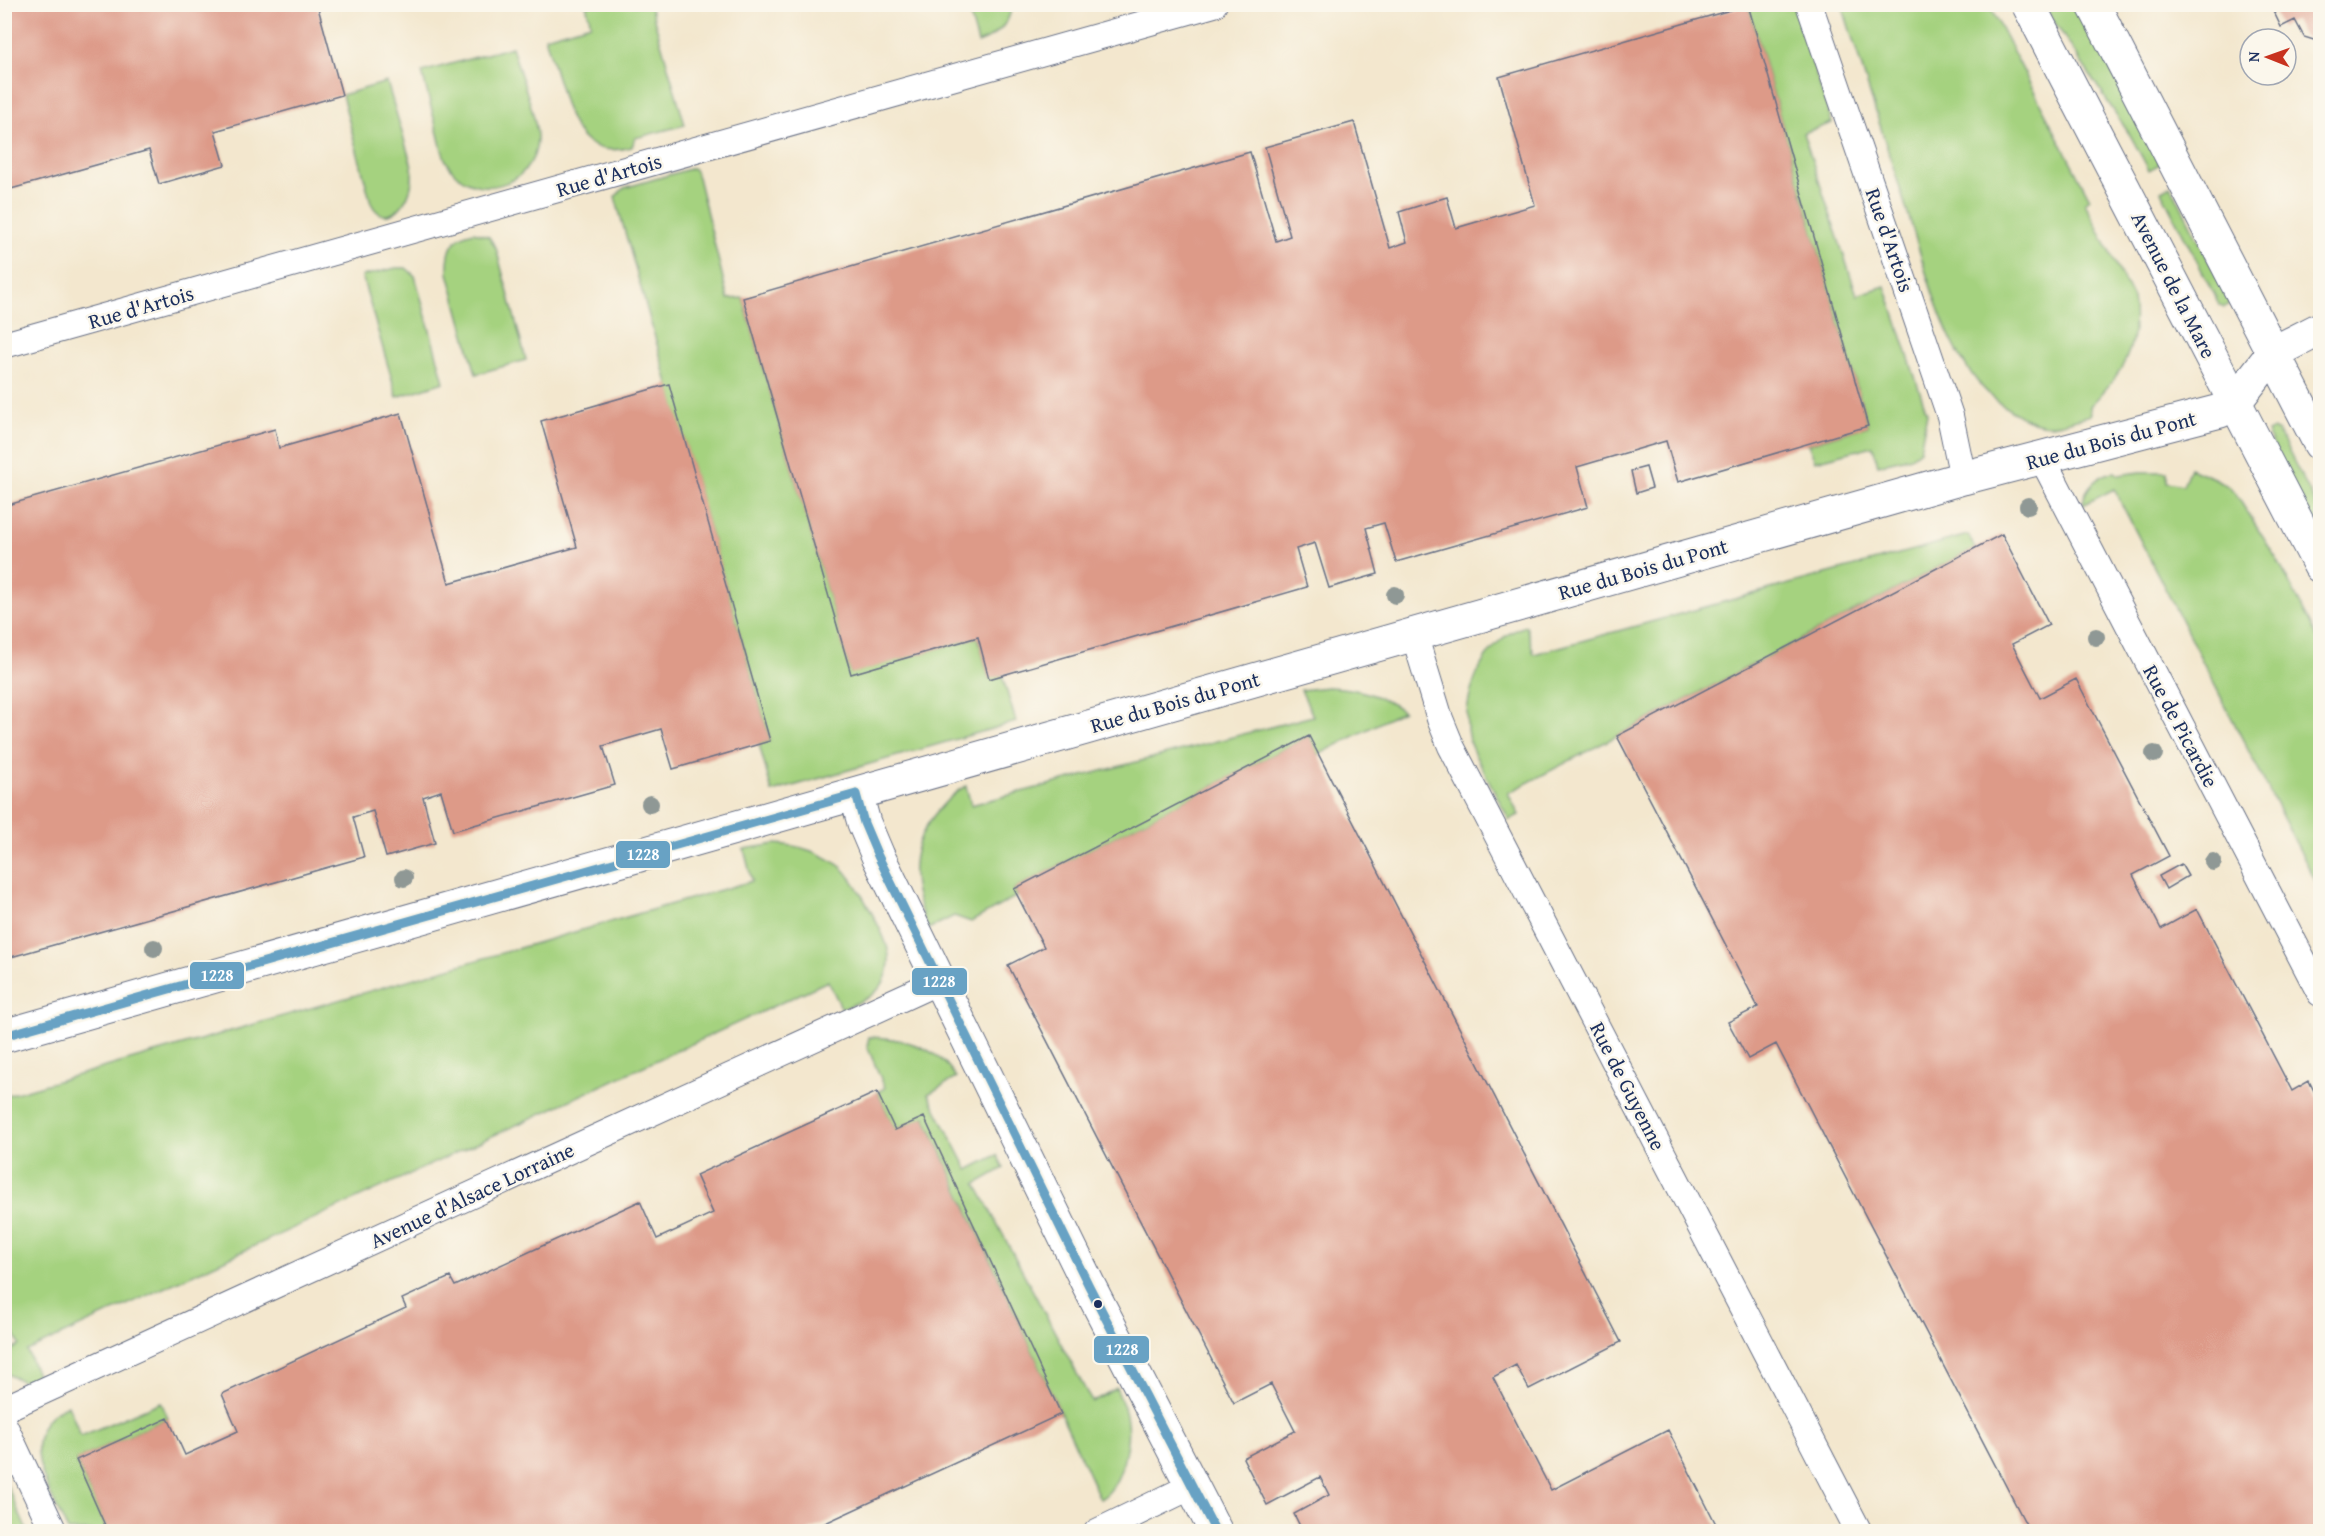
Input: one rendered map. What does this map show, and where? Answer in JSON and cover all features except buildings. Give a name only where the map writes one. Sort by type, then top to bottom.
[{"type":"street","name":"Avenue de la Mare","points":[[2028,4],[2320,566]]},
{"type":"street","points":[[2093,4],[2320,444]]},
{"type":"street","name":"Rue du Bois du Pont","points":[[4,1036],[1963,478],[2220,411],[2235,402],[2273,354],[2320,329]]},
{"type":"street","points":[[856,794],[870,840],[1089,1286],[1216,1532]]},
{"type":"lane","name":"Rue d'Artois","points":[[4,345],[1214,4]]},
{"type":"lane","name":"Rue d'Artois","points":[[1809,4],[1950,416],[1963,478]]},
{"type":"lane","name":"Rue de Picardie","points":[[2042,458],[2320,993]]},
{"type":"lane","name":"Rue de Guyenne","points":[[1414,634],[1436,709],[1451,746],[1859,1532]]},
{"type":"lane","name":"Avenue d'Alsace Lorraine","points":[[4,1409],[939,981]]},
{"type":"lane","points":[[4,1425],[54,1532]]},
{"type":"lane","points":[[1097,1532],[1192,1486]]},
{"type":"green space","points":[[967,4],[1013,5],[1001,29],[978,43]]},
{"type":"green space","points":[[586,5],[650,5],[685,125],[635,138],[632,147],[615,150],[602,149],[591,144],[582,136],[569,115],[545,37],[591,24]]},
{"type":"green space","points":[[1748,5],[1793,5],[1832,123],[1803,133],[1857,295],[1885,286],[1927,413],[1920,450],[1911,457],[1878,465],[1873,446],[1815,461],[1808,444],[1868,426]]},
{"type":"green space","points":[[1842,5],[1989,5],[2090,199],[2085,203],[2133,299],[2134,331],[2131,346],[2120,371],[2090,406],[2091,415],[2051,425],[2033,422],[1998,401],[1984,389],[1969,370],[1937,306]]},
{"type":"green space","points":[[2043,5],[2077,5],[2160,164],[2149,170],[2130,135]]},
{"type":"green space","points":[[512,47],[534,119],[537,139],[534,156],[526,169],[514,179],[500,185],[485,186],[470,183],[456,175],[444,157],[422,72]]},
{"type":"green space","points":[[387,82],[412,166],[411,187],[407,197],[399,209],[388,215],[376,211],[371,203],[342,95]]},
{"type":"green space","points":[[693,168],[698,177],[728,299],[743,298],[851,673],[978,637],[989,678],[1002,675],[1016,722],[772,792],[759,744],[770,741],[615,197],[624,188]]},
{"type":"green space","points":[[2171,186],[2230,302],[2229,305],[2224,307],[2219,304],[2161,191]]},
{"type":"green space","points":[[474,232],[489,237],[496,248],[526,360],[476,374],[448,273],[450,252],[455,241]]},
{"type":"green space","points":[[406,268],[415,276],[444,382],[397,397],[362,276]]},
{"type":"green space","points":[[2273,429],[2283,440],[2320,513],[2320,542],[2267,432]]},
{"type":"green space","points":[[2190,468],[2229,487],[2239,499],[2278,561],[2320,643],[2320,890],[2114,489],[2083,505],[2086,493],[2093,483],[2109,473],[2115,472],[2119,475],[2167,472],[2167,482],[2183,485]]},
{"type":"green space","points":[[1968,535],[1975,548],[1508,793],[1519,815],[1509,820],[1472,748],[1467,725],[1471,690],[1477,673],[1497,643],[1511,633],[1526,626],[1534,654]]},
{"type":"green space","points":[[1328,687],[1367,693],[1403,711],[1318,755],[1309,736],[1014,889],[1017,896],[971,922],[954,916],[928,929],[914,881],[916,851],[929,822],[946,801],[962,788],[966,786],[971,805],[1313,716],[1301,690]]},
{"type":"green space","points":[[775,844],[801,848],[825,857],[846,872],[859,891],[884,938],[889,956],[886,977],[873,994],[842,1009],[828,981],[27,1351],[39,1379],[22,1381],[5,1373],[5,1354],[20,1345],[5,1316],[5,1096],[752,881],[744,849]]},
{"type":"green space","points":[[869,1037],[895,1039],[919,1046],[940,1058],[949,1067],[956,1078],[928,1094],[968,1170],[997,1155],[1004,1168],[976,1184],[1092,1402],[1116,1388],[1126,1415],[1126,1449],[1120,1473],[1108,1493],[1100,1499],[925,1117],[895,1130],[877,1092],[885,1088],[867,1046]]},
{"type":"green space","points":[[161,1402],[168,1418],[76,1460],[108,1531],[68,1531],[45,1481],[40,1463],[38,1446],[41,1430],[51,1416],[68,1405],[81,1436]]},
{"type":"green space","points":[[5,1481],[27,1531],[5,1531]]},
{"type":"transit line","name":"1228","points":[[856,794],[864,823],[878,856],[1089,1286],[1216,1532]]},
{"type":"transit line","name":"1228","points":[[4,1036],[856,794]]}]
